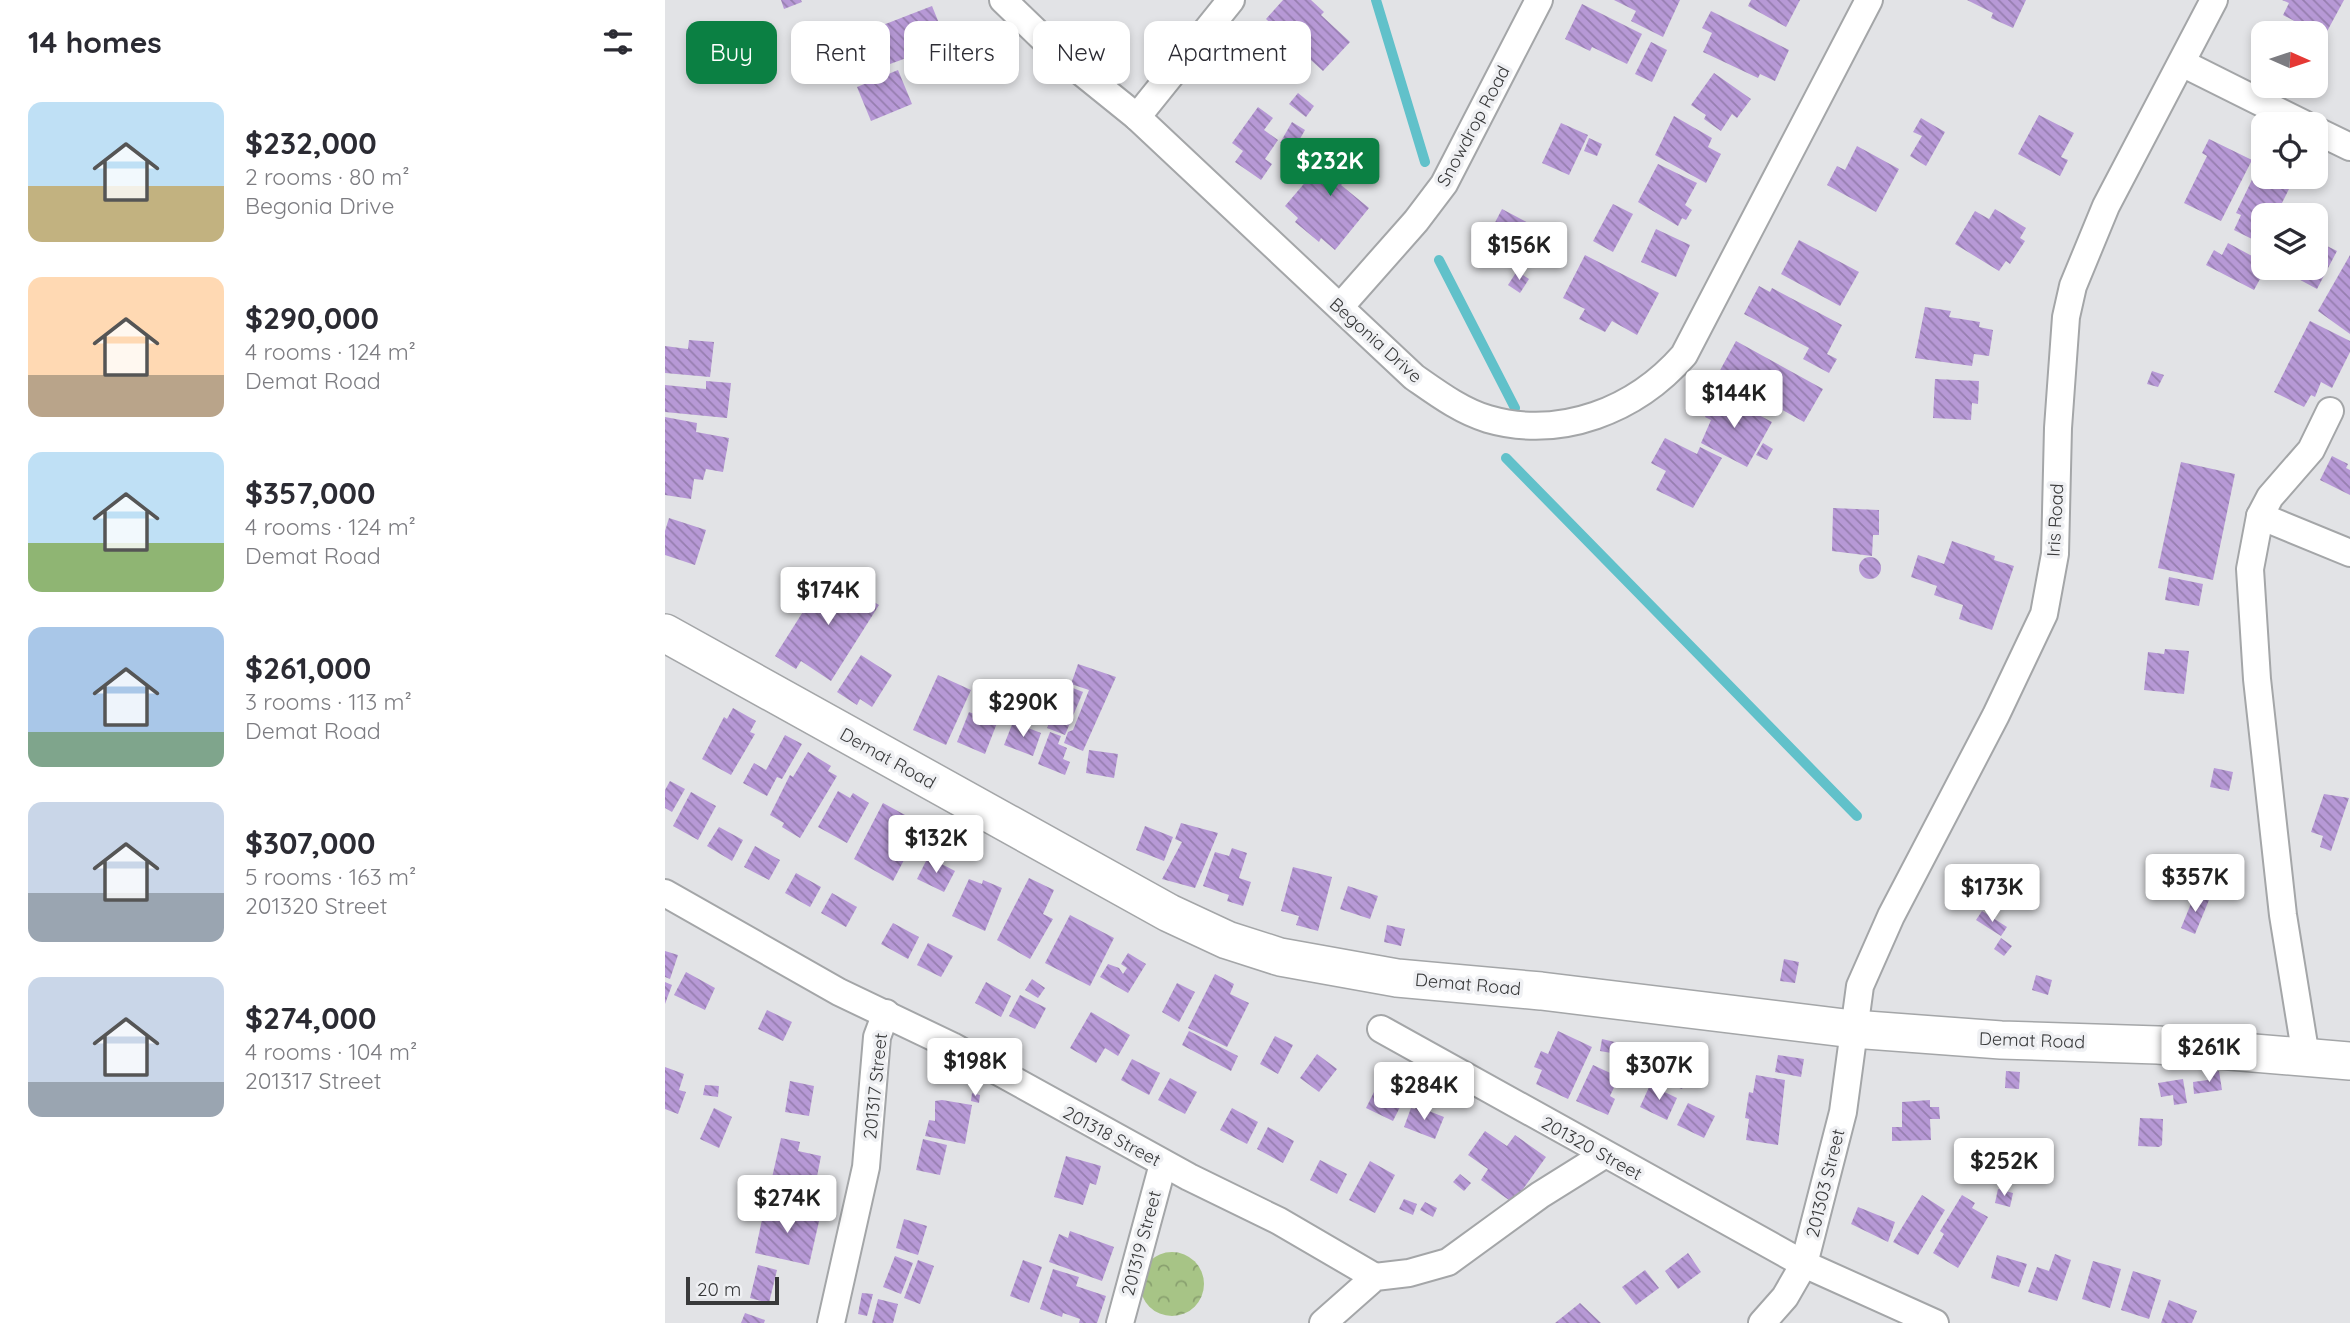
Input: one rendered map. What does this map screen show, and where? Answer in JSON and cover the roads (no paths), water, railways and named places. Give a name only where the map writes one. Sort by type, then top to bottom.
[{"type":"street","name":"Begonia Drive","points":[[1003,0],[1059,54],[1137,117],[1414,377],[1435,393],[1486,418],[1523,424],[1573,423],[1629,402],[1669,373],[1690,346],[1869,0]]},
{"type":"street","points":[[1137,117],[1231,0]]},
{"type":"street","name":"Snowdrop Road","points":[[1340,307],[1416,221],[1444,184],[1539,0]]},
{"type":"street","name":"Iris Road","points":[[1853,1029],[1860,986],[1875,949],[1996,715],[2044,614],[2055,554],[2059,414],[2066,317],[2073,286],[2106,206],[2214,0]]},
{"type":"street","points":[[2182,63],[2280,112]]},
{"type":"street","points":[[2328,136],[2350,147]]},
{"type":"street","points":[[2305,1057],[2283,915],[2249,593],[2252,547],[2260,516],[2270,497],[2311,450],[2330,411]]},
{"type":"street","points":[[2260,516],[2350,553]]},
{"type":"street","name":"Demat Road","points":[[665,633],[1169,913],[1227,940],[1322,967],[1397,978],[1541,991],[1853,1029],[2001,1040],[2158,1045],[2350,1061]]},
{"type":"street","name":"201318 Street","points":[[665,893],[839,992],[886,1013],[1163,1164],[1279,1221],[1375,1277]]},
{"type":"street","name":"201317 Street","points":[[831,1323],[866,1167],[876,1044],[886,1013]]},
{"type":"street","name":"201320 Street","points":[[1381,1029],[1804,1264],[1935,1323]]},
{"type":"street","name":"201303 Street","points":[[1762,1323],[1786,1297],[1804,1264],[1843,1112],[1853,1029]]},
{"type":"street","points":[[1323,1323],[1375,1277],[1409,1273],[1448,1262],[1540,1195],[1604,1154]]},
{"type":"street","name":"201319 Street","points":[[1120,1323],[1163,1164]]},
{"type":"waterway","points":[[1376,0],[1425,162]]},
{"type":"waterway","points":[[1439,260],[1515,408]]},
{"type":"waterway","points":[[1506,458],[1857,816]]}]
